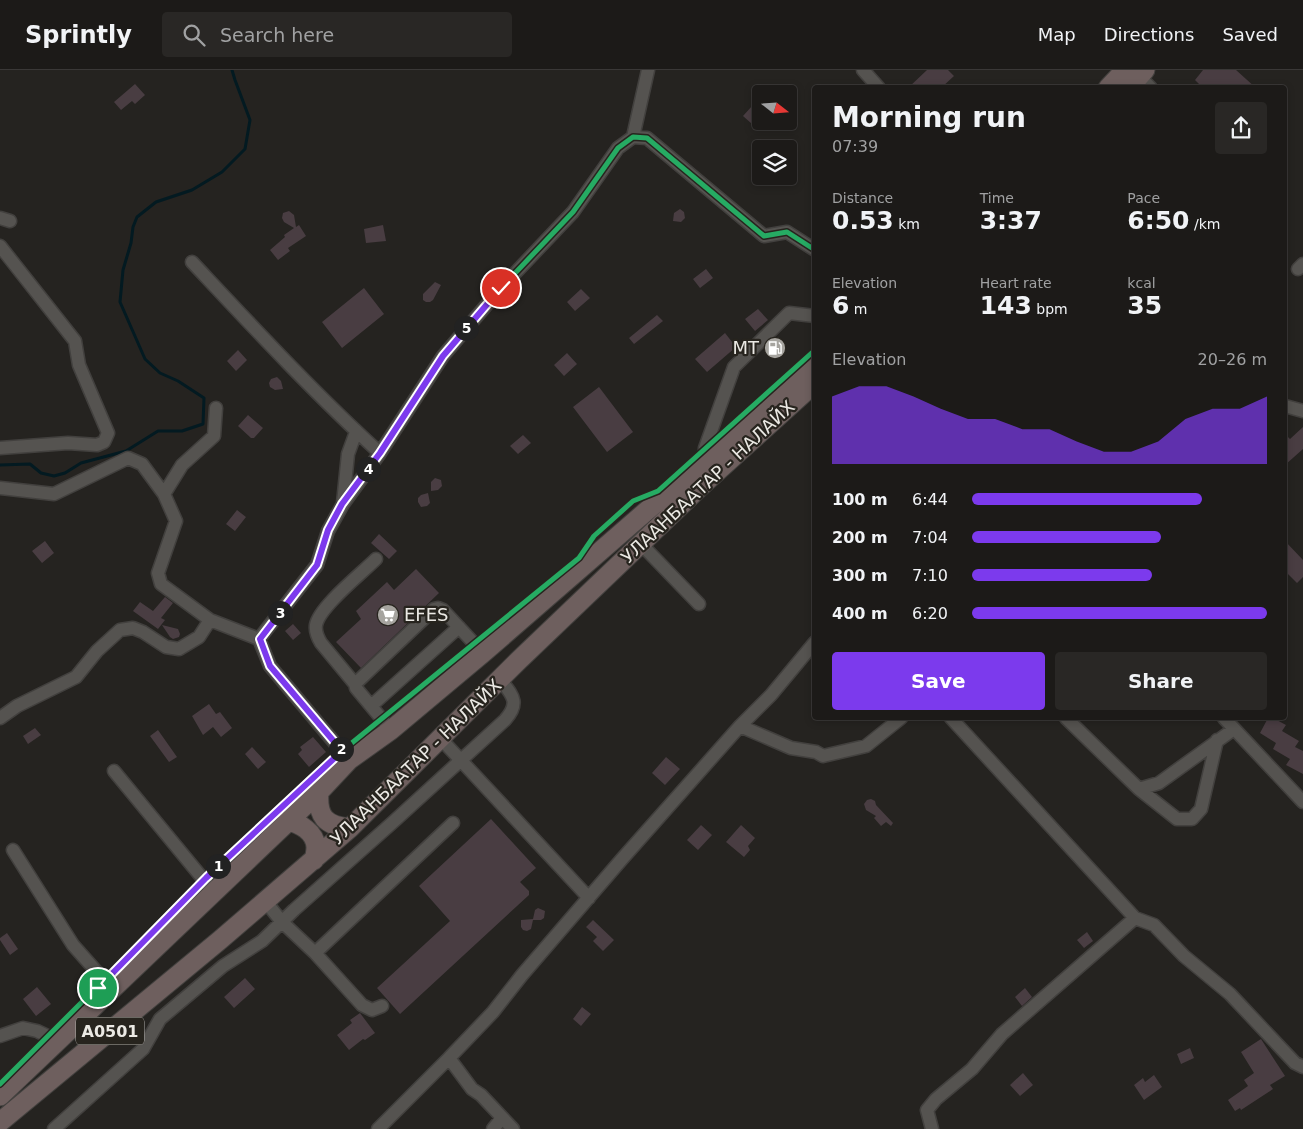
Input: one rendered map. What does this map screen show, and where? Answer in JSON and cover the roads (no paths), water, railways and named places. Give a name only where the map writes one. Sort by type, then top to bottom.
[{"type":"highway","points":[[1117,85],[1138,78]]},
{"type":"highway","name":"УЛААНБААТАР - НАЛАЙХ","points":[[0,1096],[319,792],[349,760],[391,730],[483,653],[812,365]]},
{"type":"highway","name":"УЛААНБААТАР - НАЛАЙХ","points":[[0,1122],[266,902],[350,828],[640,544],[812,386]]},
{"type":"highway","points":[[319,792],[318,802],[324,819],[339,828],[350,828]]},
{"type":"highway","points":[[287,821],[296,822],[307,829],[316,846],[314,860]]},
{"type":"street","points":[[633,137],[648,70]]},
{"type":"street","points":[[863,70],[876,85]]},
{"type":"street","points":[[260,639],[317,565],[328,530],[342,504],[380,453],[443,356],[501,288],[573,212],[618,148],[633,137],[647,138],[764,236],[787,232],[812,248]]},
{"type":"street","points":[[0,246],[75,341],[79,365],[108,433],[104,442],[97,445],[68,443],[0,448]]},
{"type":"street","points":[[192,262],[309,386],[380,453]]},
{"type":"street","points":[[704,461],[705,448],[734,367],[789,313],[812,316]]},
{"type":"street","points":[[1287,407],[1303,411]]},
{"type":"street","points":[[164,494],[182,465],[214,436],[216,408]]},
{"type":"street","points":[[342,504],[348,454],[356,432]]},
{"type":"street","points":[[0,488],[54,494],[128,458],[142,464],[164,494],[176,521],[158,573],[161,584],[210,620],[260,639],[270,666],[349,760]]},
{"type":"street","points":[[640,544],[699,604]]},
{"type":"street","points":[[376,559],[324,609],[316,625],[317,636],[321,643],[391,730]]},
{"type":"street","points":[[355,684],[434,609],[438,608],[443,610],[483,653]]},
{"type":"street","points":[[0,718],[16,706],[76,677],[97,651],[120,630],[133,628],[166,646],[179,648],[199,637],[210,620]]},
{"type":"street","points":[[370,706],[459,627]]},
{"type":"street","points":[[378,1129],[493,1012],[589,898],[812,646]]},
{"type":"street","points":[[54,1129],[143,1049],[160,1020],[214,973],[262,941],[460,762],[511,713],[514,706],[514,697],[500,680]]},
{"type":"street","points":[[740,726],[791,748],[816,752],[823,756],[866,746],[898,720]]},
{"type":"street","points":[[954,720],[1135,918],[1154,925],[1184,956],[1230,994],[1300,1062]]},
{"type":"street","points":[[1068,720],[1139,789],[1176,819],[1192,819],[1201,808],[1216,740]]},
{"type":"street","points":[[1226,720],[1303,802]]},
{"type":"street","points":[[1139,789],[1159,783],[1234,728]]},
{"type":"street","points":[[440,739],[589,898]]},
{"type":"street","points":[[114,771],[213,892]]},
{"type":"street","points":[[315,953],[453,822]]},
{"type":"street","points":[[13,850],[73,945],[112,989]]},
{"type":"street","points":[[266,902],[282,922],[315,953],[362,1005],[372,1010],[382,1006]]},
{"type":"street","points":[[932,1129],[927,1110],[936,1099],[972,1069],[1002,1034],[1135,918]]},
{"type":"street","points":[[0,1036],[23,1028],[37,1031],[58,1042]]},
{"type":"street","points":[[449,1058],[472,1089],[513,1129]]},
{"type":"street","points":[[493,1129],[502,1118]]},
{"type":"waterway","points":[[0,465],[30,464],[41,473],[54,476],[65,473],[81,463],[126,451],[158,431],[182,431],[203,424],[204,398],[178,381],[160,373],[145,359],[120,302],[123,270],[137,217],[156,202],[192,190],[222,172],[245,149],[250,120],[232,70]]},
{"type":"place","name":"MT","points":[[775,348]]},
{"type":"place","name":"EFES","points":[[388,615]]}]
